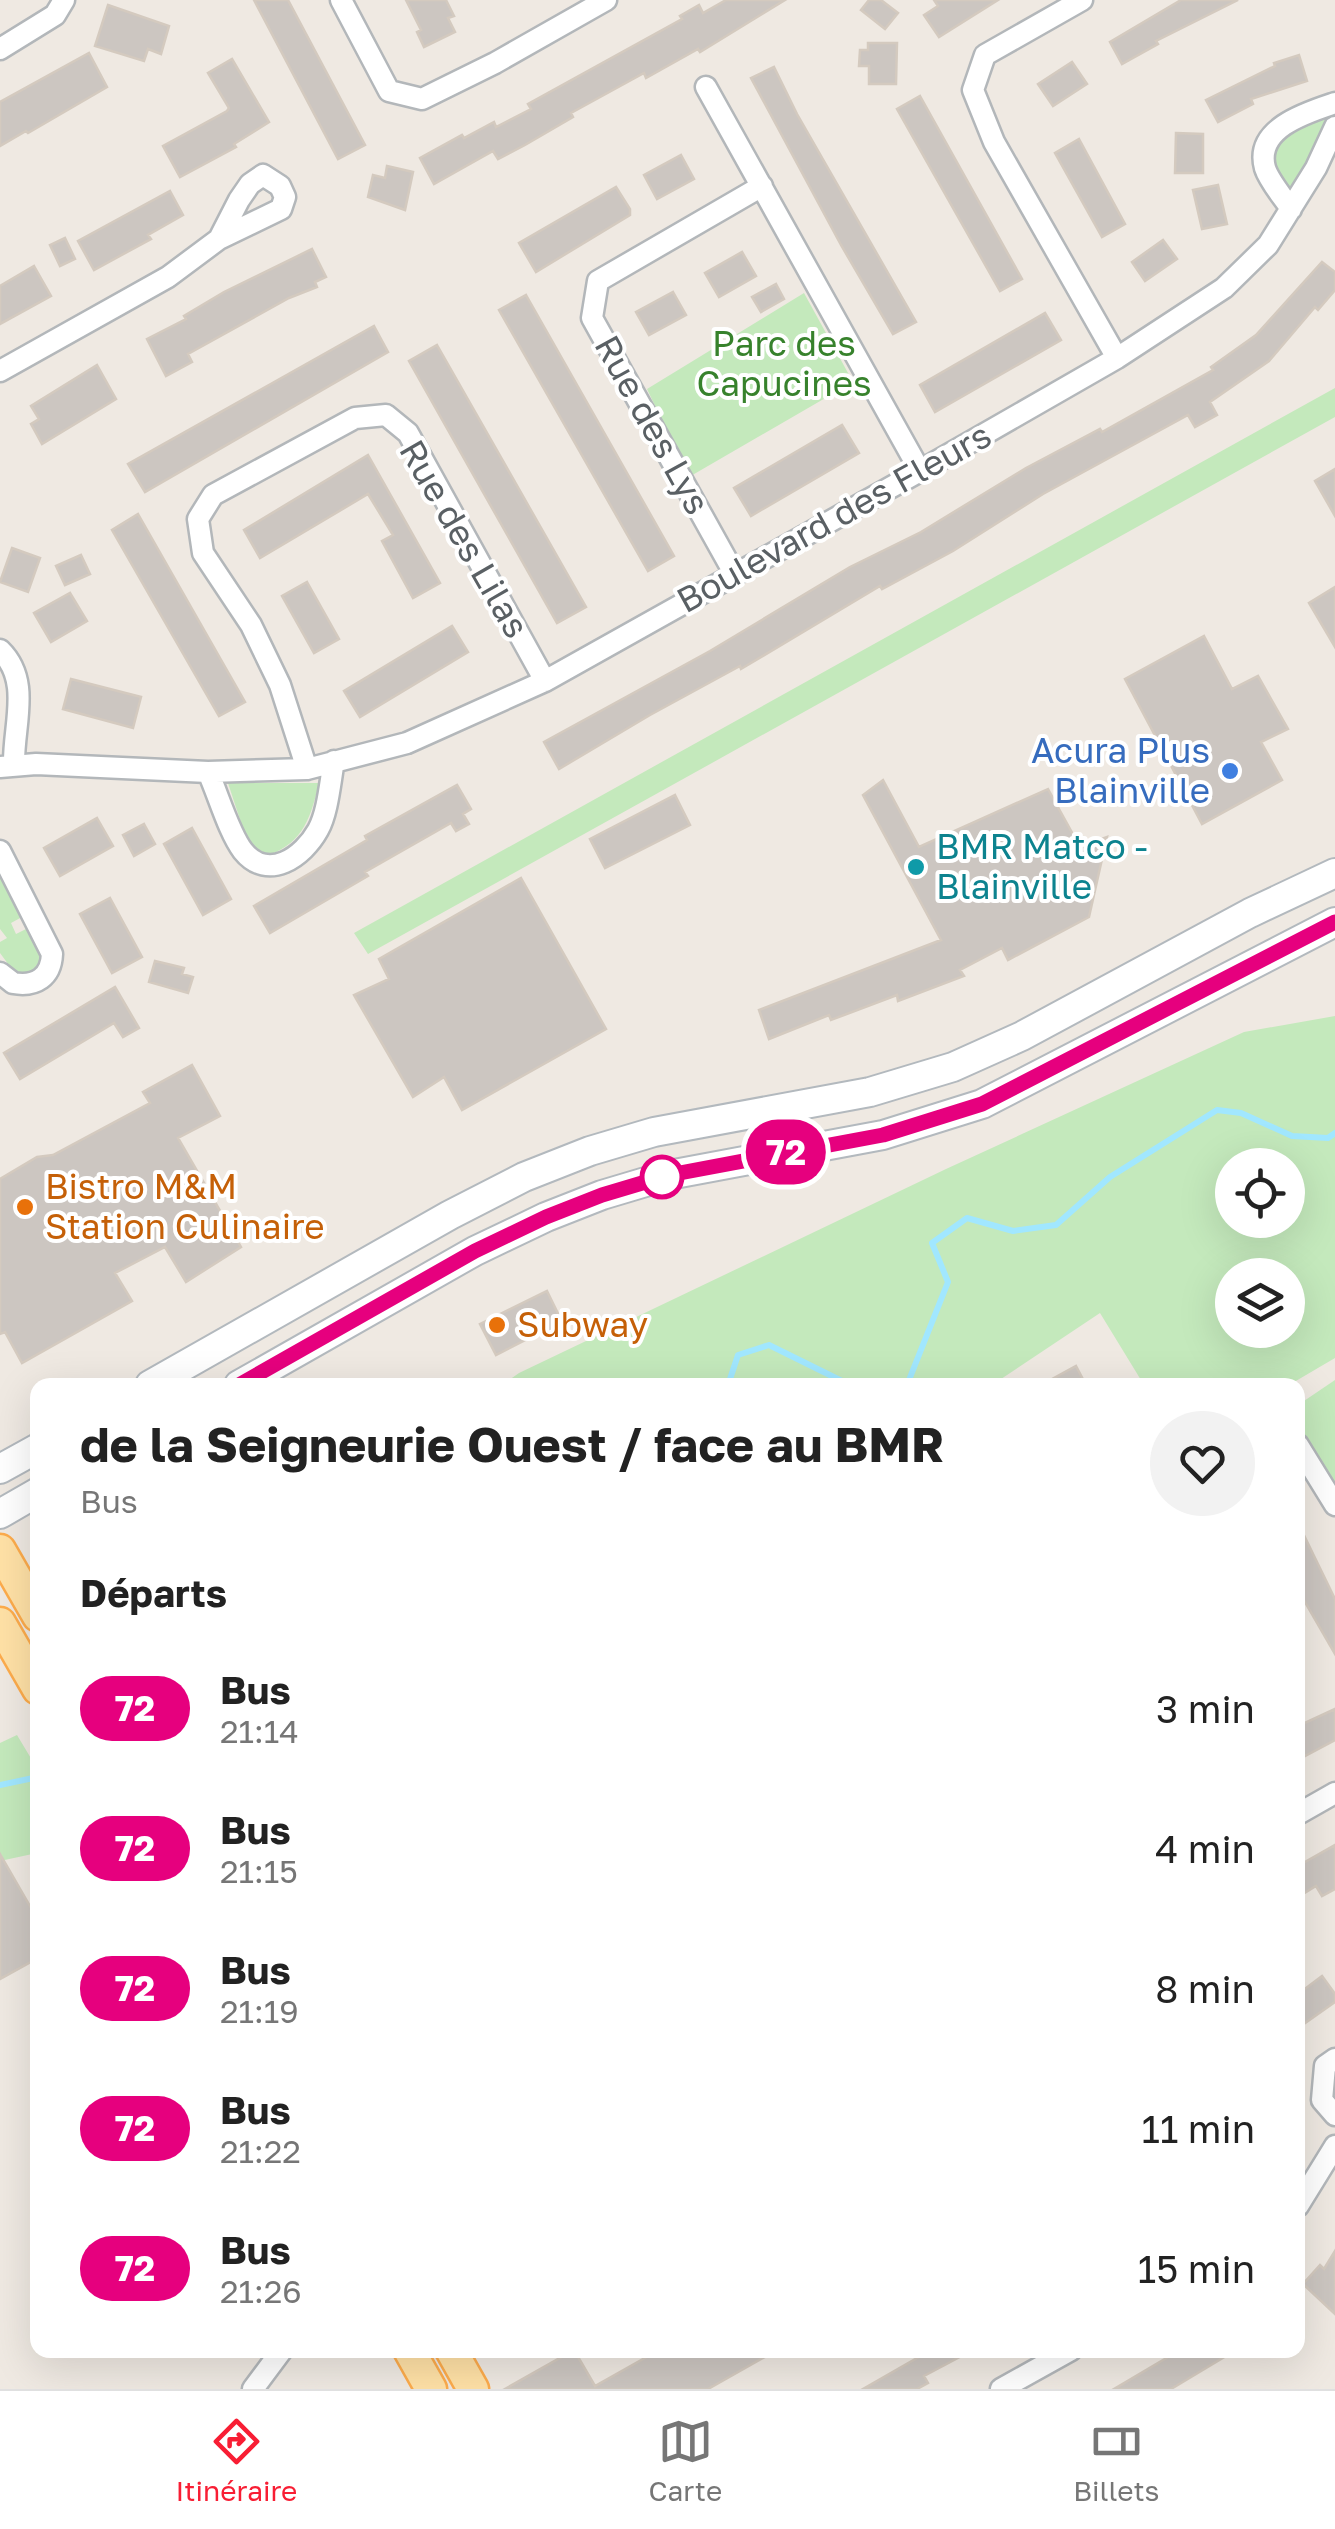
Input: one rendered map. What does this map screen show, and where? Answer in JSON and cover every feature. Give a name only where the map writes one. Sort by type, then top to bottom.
[{"type":"main road","points":[[162,1378],[483,1196],[590,1151],[701,1122],[870,1092],[953,1067],[1022,1036],[1250,913],[1335,873]]},
{"type":"main road","points":[[252,1378],[523,1227],[621,1189],[712,1165],[883,1135],[958,1113],[1029,1082],[1335,922]]},
{"type":"main road","points":[[1156,964],[1177,1004]]},
{"type":"main road","points":[[701,1122],[712,1165]]},
{"type":"main road","points":[[0,1469],[30,1452]]},
{"type":"main road","points":[[0,1514],[30,1497]]},
{"type":"main road","points":[[0,1550],[30,1602]]},
{"type":"main road","points":[[0,1622],[30,1675]]},
{"type":"main road","points":[[414,2358],[431,2389]]},
{"type":"main road","points":[[456,2358],[473,2389]]},
{"type":"street","points":[[0,49],[56,16],[64,0]]},
{"type":"street","points":[[341,0],[389,91],[422,99],[606,0]]},
{"type":"street","points":[[1082,0],[984,55],[973,90],[994,142],[1117,358]]},
{"type":"street","points":[[706,87],[920,472]]},
{"type":"street","points":[[1291,209],[1265,168],[1265,148],[1279,128],[1298,116],[1335,103]]},
{"type":"street","name":"Boulevard des Fleurs","points":[[0,650],[13,666],[18,686],[7,766],[208,772],[306,768],[407,743],[545,681],[1117,358],[1224,288],[1268,245],[1316,168],[1335,128]]},
{"type":"street","name":"Rue des Lys","points":[[734,572],[592,318],[593,298],[598,281],[762,186]]},
{"type":"street","points":[[0,372],[168,276],[220,239]]},
{"type":"street","name":"Rue des Lilas","points":[[306,768],[273,670],[250,625],[203,553],[198,519],[213,495],[355,418],[386,415],[408,433],[545,681]]},
{"type":"street","points":[[208,772],[242,850],[258,864],[275,866],[297,857],[319,828],[334,761]]},
{"type":"street","points":[[0,851],[52,954],[44,977],[30,984],[13,982],[0,973]]},
{"type":"street","points":[[1305,1456],[1335,1504]]},
{"type":"street","points":[[1305,1810],[1335,1793]]},
{"type":"street","points":[[1335,2059],[1324,2066],[1322,2100],[1335,2115]]},
{"type":"street","points":[[1305,2195],[1335,2146]]},
{"type":"street","points":[[253,2389],[276,2358]]},
{"type":"street","points":[[1001,2389],[1057,2358]]},
{"type":"green space","points":[[1329,109],[1310,163],[1291,197],[1270,164],[1273,153],[1284,136]]},
{"type":"green space","name":"Parc des Capucines","points":[[804,293],[853,382],[689,477],[647,389]]},
{"type":"green space","points":[[1335,388],[1335,417],[368,954],[354,933]]},
{"type":"green space","points":[[228,783],[319,783],[309,817],[298,835],[269,855],[248,844]]},
{"type":"green space","points":[[0,877],[22,917],[11,923],[16,934],[28,928],[39,951],[39,962],[31,973],[14,972],[0,953],[0,942],[7,938],[0,929]]},
{"type":"green space","points":[[1335,1016],[1335,1358],[1301,1378],[1140,1378],[1100,1313],[1002,1378],[512,1378],[1244,1032]]},
{"type":"green space","points":[[1335,1380],[1335,1504],[1305,1455],[1305,1400]]},
{"type":"green space","points":[[17,1735],[30,1757],[30,1855],[0,1861],[0,1743]]},
{"type":"building","points":[[254,0],[288,0],[365,145],[338,159]]},
{"type":"building","points":[[406,0],[446,0],[454,16],[448,18],[455,32],[424,47],[417,32],[421,30]]},
{"type":"building","points":[[726,0],[785,0],[700,52],[698,49],[646,78],[644,73],[571,113],[573,117],[525,145],[498,159],[493,151],[434,184],[420,158],[462,135],[464,138],[494,122],[496,127],[531,109],[528,104],[682,19],[680,16],[699,5],[703,13]]},
{"type":"building","points":[[869,0],[881,0],[898,13],[885,29],[861,10]]},
{"type":"building","points":[[934,0],[998,0],[939,37],[924,15],[938,6]]},
{"type":"building","points":[[1181,0],[1238,0],[1156,41],[1158,44],[1122,64],[1110,42]]},
{"type":"building","points":[[108,5],[169,26],[161,54],[148,49],[144,61],[95,46]]},
{"type":"building","points":[[868,43],[897,43],[896,84],[869,84],[869,66],[859,66],[860,50],[868,50]]},
{"type":"building","points":[[89,53],[107,87],[0,146],[0,102]]},
{"type":"building","points":[[1299,55],[1307,81],[1251,99],[1253,104],[1218,122],[1206,100],[1275,66],[1274,63]]},
{"type":"building","points":[[232,59],[269,122],[234,144],[236,147],[180,177],[163,146],[227,111],[229,108],[208,73]]},
{"type":"building","points":[[1072,62],[1087,84],[1053,106],[1038,84]]},
{"type":"building","points":[[774,67],[916,322],[893,334],[751,78]]},
{"type":"building","points":[[920,96],[1022,279],[1000,291],[897,109]]},
{"type":"building","points":[[1176,133],[1203,134],[1203,173],[1175,173]]},
{"type":"building","points":[[1079,139],[1125,224],[1102,237],[1055,153]]},
{"type":"building","points":[[681,155],[694,179],[657,199],[644,175]]},
{"type":"building","points":[[387,166],[413,172],[405,210],[368,197],[373,175],[385,178]]},
{"type":"building","points":[[1218,185],[1227,224],[1202,229],[1193,190]]},
{"type":"building","points":[[616,187],[630,215],[536,272],[519,243]]},
{"type":"building","points":[[170,191],[183,215],[148,235],[151,239],[94,270],[78,241]]},
{"type":"building","points":[[65,238],[75,259],[60,266],[50,245]]},
{"type":"building","points":[[1163,240],[1177,259],[1145,281],[1132,262]]},
{"type":"building","points":[[312,249],[326,277],[315,282],[317,287],[289,298],[188,354],[192,362],[166,376],[147,339],[186,319],[184,316],[224,292]]},
{"type":"building","points":[[742,252],[756,276],[719,297],[705,273]]},
{"type":"building","points":[[1322,262],[1335,272],[1335,290],[1318,310],[1315,307],[1269,361],[1210,402],[1217,415],[1195,427],[1188,415],[1043,494],[953,551],[882,589],[880,586],[741,669],[740,666],[650,715],[559,769],[544,742],[710,651],[850,567],[921,532],[1026,468],[1100,429],[1102,432],[1213,370],[1211,367],[1256,335]]},
{"type":"building","points":[[34,266],[51,296],[0,324],[0,286]]},
{"type":"building","points":[[776,284],[784,299],[761,312],[752,297]]},
{"type":"building","points":[[673,292],[686,315],[649,335],[636,312]]},
{"type":"building","points":[[526,295],[674,556],[648,571],[499,310]]},
{"type":"building","points":[[1045,313],[1061,340],[935,412],[920,385]]},
{"type":"building","points":[[374,326],[388,352],[145,492],[128,464]]},
{"type":"building","points":[[437,345],[586,607],[557,623],[409,361]]},
{"type":"building","points":[[97,365],[116,399],[42,444],[31,424],[39,419],[31,406]]},
{"type":"building","points":[[842,425],[859,453],[751,516],[734,488]]},
{"type":"building","points":[[368,455],[440,583],[413,598],[382,541],[393,535],[368,494],[260,558],[244,530]]},
{"type":"building","points":[[1335,469],[1335,516],[1315,481]]},
{"type":"building","points":[[138,514],[245,702],[219,716],[112,530]]},
{"type":"building","points":[[12,548],[40,558],[28,592],[0,582]]},
{"type":"building","points":[[81,555],[90,574],[65,585],[56,566]]},
{"type":"building","points":[[307,582],[339,639],[314,653],[282,596]]},
{"type":"building","points":[[1335,587],[1335,647],[1309,603]]},
{"type":"building","points":[[70,593],[87,621],[51,642],[34,613]]},
{"type":"building","points":[[452,626],[468,652],[360,717],[344,691]]},
{"type":"building","points":[[1204,636],[1232,689],[1258,676],[1288,729],[1261,742],[1282,780],[1202,824],[1125,679]]},
{"type":"building","points":[[71,679],[141,697],[133,728],[63,709]]},
{"type":"building","points":[[883,780],[919,847],[1048,789],[1080,847],[1107,837],[1089,917],[1008,960],[1002,948],[960,970],[964,976],[898,1001],[897,995],[831,1020],[829,1015],[769,1039],[759,1010],[941,940],[863,795]]},
{"type":"building","points":[[457,785],[471,809],[463,814],[469,824],[456,831],[451,823],[270,933],[254,906],[367,840],[365,836]]},
{"type":"building","points":[[675,795],[690,825],[605,868],[590,839]]},
{"type":"building","points":[[97,818],[113,846],[60,876],[44,848]]},
{"type":"building","points":[[144,824],[155,844],[134,856],[123,835]]},
{"type":"building","points":[[192,828],[231,899],[203,915],[164,844]]},
{"type":"building","points":[[521,878],[606,1029],[462,1110],[444,1077],[413,1097],[354,995],[389,979],[379,959]]},
{"type":"building","points":[[110,898],[142,957],[112,973],[80,914]]},
{"type":"building","points":[[155,961],[184,968],[182,974],[193,977],[188,993],[149,982]]},
{"type":"building","points":[[115,987],[139,1028],[123,1037],[114,1023],[20,1079],[4,1053]]},
{"type":"building","points":[[192,1065],[220,1116],[178,1138],[241,1247],[186,1282],[165,1247],[115,1273],[132,1301],[22,1363],[5,1332],[0,1334],[0,1179],[150,1103],[143,1092]]},
{"type":"building","points":[[547,1291],[566,1330],[547,1339],[543,1331],[496,1355],[480,1324]]},
{"type":"building","points":[[1076,1366],[1082,1378],[1054,1378]]},
{"type":"building","points":[[1305,1537],[1335,1599],[1335,1654],[1305,1602]]},
{"type":"building","points":[[1335,1709],[1335,1740],[1305,1756],[1305,1723]]},
{"type":"building","points":[[1335,1845],[1335,1889],[1322,1896],[1316,1886],[1305,1893],[1305,1862]]},
{"type":"building","points":[[0,1854],[30,1906],[30,1962],[0,1979]]},
{"type":"building","points":[[1322,1976],[1335,1994],[1335,2002],[1305,2023],[1305,1989]]},
{"type":"building","points":[[1335,2251],[1335,2314],[1305,2286],[1320,2265],[1324,2269]]},
{"type":"building","points":[[560,2358],[579,2358],[595,2386],[645,2358],[763,2358],[708,2389],[505,2389]]},
{"type":"building","points":[[917,2358],[958,2358],[924,2376],[928,2383],[917,2389],[863,2389]]},
{"type":"building","points":[[1166,2358],[1223,2358],[1171,2389],[1114,2389]]},
{"type":"waterway","points":[[910,1378],[948,1282],[932,1243],[967,1218],[1013,1231],[1056,1225],[1110,1177],[1217,1110],[1241,1113],[1292,1136],[1328,1138],[1335,1133]]},
{"type":"waterway","points":[[730,1378],[738,1355],[769,1345],[836,1378]]},
{"type":"waterway","points":[[0,1785],[30,1779]]},
{"type":"bus line","name":"72","points":[[251,1378],[475,1251],[546,1217],[669,1175],[883,1135],[982,1104],[1335,922]]},
{"type":"place","name":"Acura Plus Blainville","points":[[1230,771]]},
{"type":"place","name":"BMR Matco - Blainville","points":[[916,867]]},
{"type":"place","name":"Bistro M&M Station Culinaire","points":[[25,1207]]},
{"type":"place","name":"Subway","points":[[497,1325]]}]
